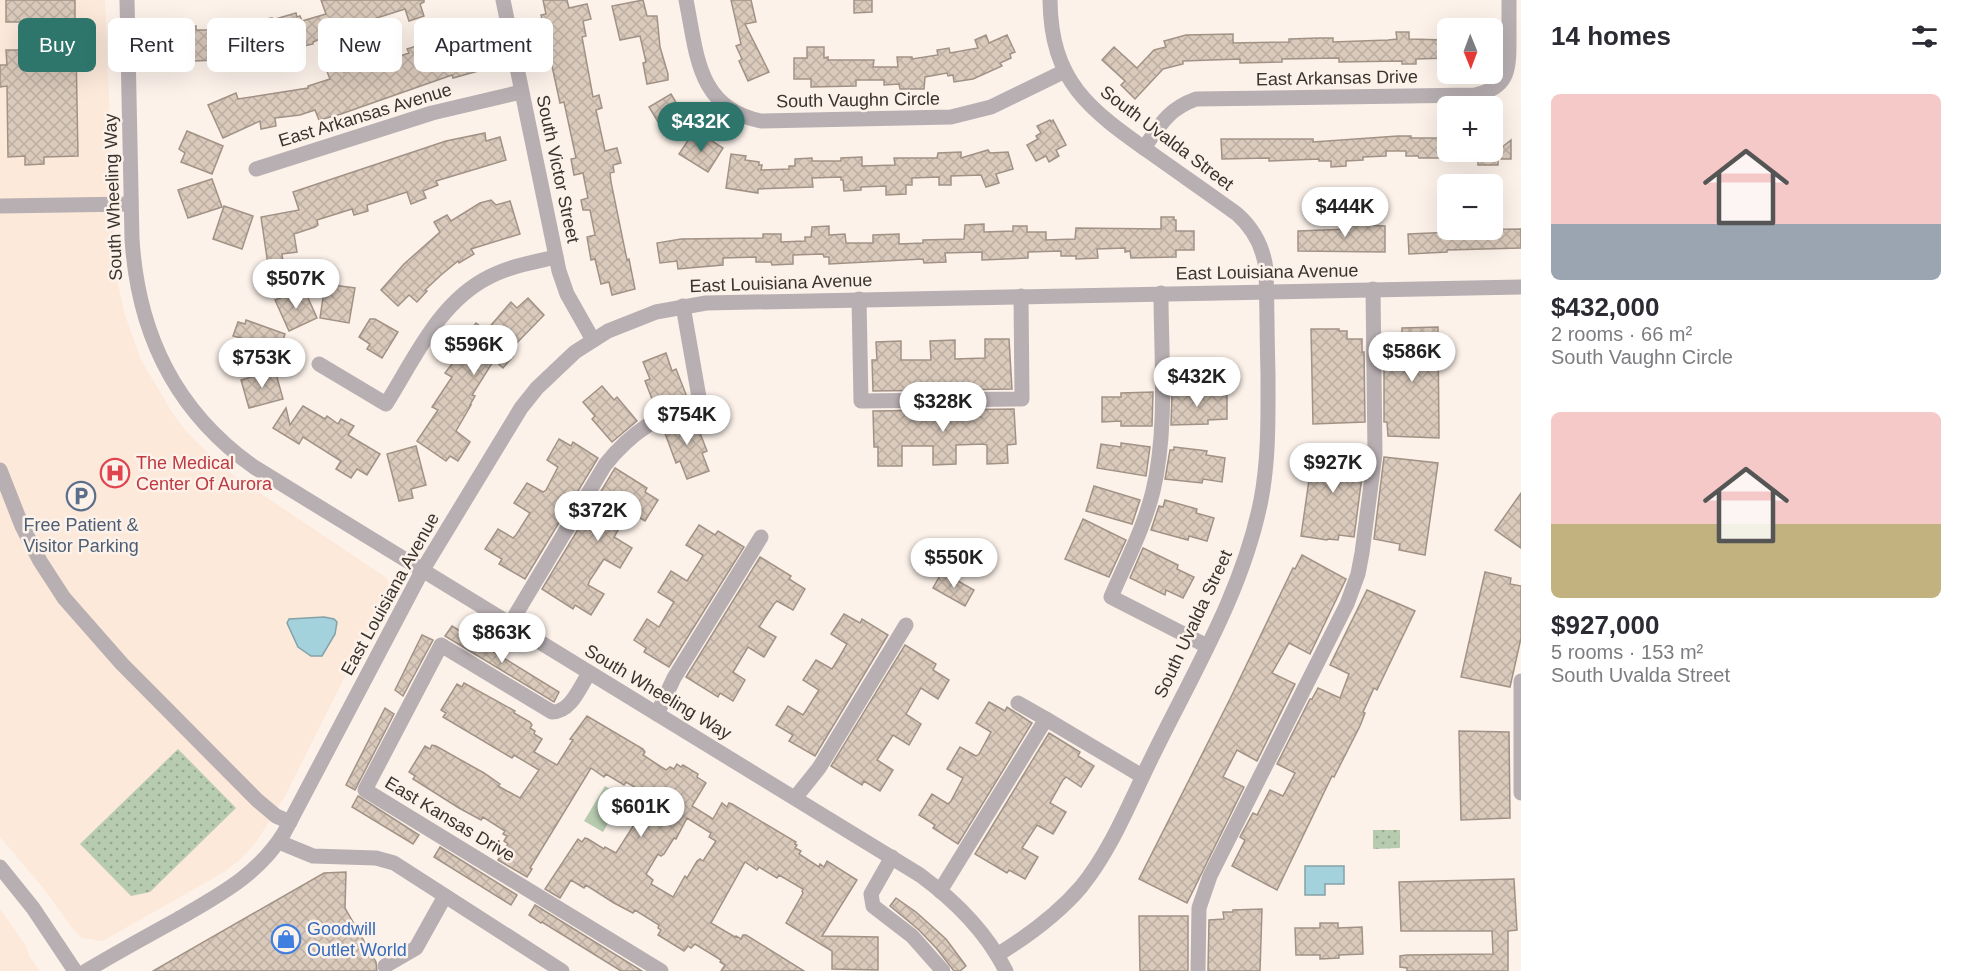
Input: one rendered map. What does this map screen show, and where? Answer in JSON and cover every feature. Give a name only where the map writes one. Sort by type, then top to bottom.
[{"type":"street","name":"South Wheeling Way","points":[[127,0],[134,271],[146,324],[167,371],[195,413],[227,446],[254,467],[892,857],[940,891],[971,921],[997,956]]},
{"type":"street","name":"South Victor Street","points":[[503,0],[556,257],[567,294],[593,340]]},
{"type":"street","name":"South Vaughn Circle","points":[[686,0],[700,65],[710,89],[718,100],[733,112],[761,121],[951,117],[991,107],[1065,71]]},
{"type":"street","name":"South Uvalda Street","points":[[997,956],[1046,922],[1082,885],[1110,841],[1207,646],[1241,569],[1250,546],[1261,500],[1268,440],[1267,291],[1263,249],[1245,221],[1144,148],[1083,99],[1065,71],[1054,42],[1050,0]]},
{"type":"street","name":"East Arkansas Drive","points":[[1144,148],[1173,110],[1181,104],[1196,99],[1475,95],[1487,92],[1498,85],[1506,75],[1509,64],[1509,0]]},
{"type":"street","name":"East Arkansas Avenue","points":[[256,169],[432,113],[522,92]]},
{"type":"street","points":[[0,206],[131,204]]},
{"type":"street","points":[[319,364],[387,404],[440,319],[454,302],[490,276],[510,268],[556,257]]},
{"type":"street","name":"East Louisiana Avenue","points":[[86,971],[234,886],[258,866],[279,842],[422,571],[521,408],[555,369],[593,340],[631,320],[682,306],[706,303],[1521,286]]},
{"type":"street","points":[[1198,971],[1199,908],[1210,876],[1347,604],[1358,574],[1375,454],[1373,289]]},
{"type":"street","points":[[1161,293],[1160,453],[1143,525],[1111,597],[1207,646]]},
{"type":"street","points":[[859,299],[861,401],[1022,399],[1022,296]]},
{"type":"street","points":[[510,624],[605,465],[617,450],[636,432],[658,418],[680,408],[700,403],[682,306]]},
{"type":"street","points":[[0,470],[14,508],[40,561],[72,608],[122,664],[257,800],[276,816],[290,822]]},
{"type":"street","points":[[657,714],[674,678],[761,537]]},
{"type":"street","points":[[795,798],[819,768],[906,625]]},
{"type":"street","name":"East Kansas Drive","points":[[589,673],[567,708],[561,712],[552,712],[441,645],[365,790],[660,971]]},
{"type":"street","points":[[1521,681],[1521,793]]},
{"type":"street","points":[[1018,703],[1142,776]]},
{"type":"street","points":[[940,891],[1046,719]]},
{"type":"street","points":[[279,842],[313,856],[376,858],[388,861],[562,971]]},
{"type":"street","points":[[892,857],[871,894],[873,906],[912,936],[943,971]]},
{"type":"street","points":[[0,867],[37,913],[75,971]]},
{"type":"street","points":[[385,966],[416,948],[445,896]]},
{"type":"street","points":[[997,956],[1006,971]]},
{"type":"shaded area","name":"The Medical Center Of Aurora","points":[[0,0],[105,0],[116,273],[124,312],[141,360],[185,430],[215,460],[236,477],[387,578],[390,587],[285,796],[257,841],[241,859],[224,872],[103,941],[82,938],[0,837]]},
{"type":"shaded area","points":[[0,909],[26,946],[29,956],[40,971],[0,971]]},
{"type":"green space","points":[[178,749],[236,808],[150,892],[131,896],[80,844]]},
{"type":"green space","points":[[605,786],[623,797],[603,832],[584,821]]},
{"type":"green space","points":[[1373,830],[1400,830],[1400,848],[1373,849]]},
{"type":"water","points":[[975,542],[983,572],[967,576],[962,557],[950,560],[947,549]]},
{"type":"water","points":[[324,617],[337,622],[335,634],[322,656],[311,656],[298,647],[287,623],[289,619]]},
{"type":"water","points":[[1305,866],[1344,866],[1344,884],[1325,884],[1325,895],[1305,895]]},
{"type":"building","points":[[6,0],[75,0],[75,18],[18,18],[18,22],[6,22]]},
{"type":"building","points":[[321,0],[424,0],[420,4],[424,16],[409,21],[405,9],[377,18],[318,18],[318,40],[306,46],[306,20],[326,14]]},
{"type":"building","points":[[543,0],[567,0],[569,8],[587,4],[591,19],[583,21],[586,36],[582,37],[593,97],[599,95],[602,108],[596,110],[605,151],[617,148],[621,163],[613,165],[614,172],[610,173],[611,182],[635,289],[612,295],[609,282],[601,284],[595,259],[591,260],[587,237],[595,235],[590,210],[583,210],[581,200],[588,198],[583,173],[574,175],[571,159],[576,158],[564,102],[560,103],[553,71],[553,18],[542,18],[541,15],[546,14]]},
{"type":"building","points":[[643,0],[647,16],[657,16],[660,47],[668,74],[668,80],[647,84],[643,63],[646,62],[640,36],[620,40],[612,6]]},
{"type":"building","points":[[731,0],[751,0],[756,22],[745,24],[769,72],[748,81],[739,61],[742,59],[736,46],[741,44]]},
{"type":"building","points":[[854,0],[872,0],[872,12],[854,13]]},
{"type":"building","points":[[296,13],[297,17],[301,18],[279,18]]},
{"type":"building","points":[[195,26],[196,30],[207,30],[207,60],[195,61]]},
{"type":"building","points":[[1396,32],[1409,32],[1409,39],[1437,40],[1437,58],[1416,59],[1416,64],[1402,64],[1402,61],[1339,62],[1339,58],[1282,59],[1282,62],[1240,63],[1240,59],[1183,61],[1183,64],[1163,69],[1135,99],[1121,85],[1125,81],[1102,60],[1114,47],[1137,68],[1154,50],[1166,47],[1164,41],[1186,35],[1233,34],[1233,43],[1289,42],[1289,39],[1319,38],[1333,38],[1333,42],[1397,39]]},
{"type":"building","points":[[986,35],[989,43],[1007,35],[1015,52],[1010,54],[1011,58],[1000,63],[1002,66],[973,79],[954,82],[953,75],[948,76],[947,73],[925,77],[924,89],[900,89],[899,84],[884,85],[884,80],[856,80],[856,86],[811,87],[811,79],[794,79],[794,58],[807,58],[807,47],[824,47],[824,58],[828,57],[828,60],[874,60],[873,67],[898,67],[897,57],[912,57],[912,59],[938,55],[937,50],[949,48],[950,53],[978,48],[975,40]]},
{"type":"building","points":[[414,47],[414,72],[475,72],[453,78],[452,75],[319,120],[315,110],[300,115],[275,118],[276,126],[261,129],[260,121],[223,138],[208,105],[236,93],[238,99],[308,88],[308,86],[330,79],[327,72],[402,72],[402,55],[409,53],[407,49]]},
{"type":"building","points":[[6,50],[18,50],[18,72],[76,72],[78,156],[44,157],[44,164],[25,165],[25,156],[8,157],[7,86],[0,87],[0,65],[7,65]]},
{"type":"building","points":[[671,94],[678,106],[675,108],[684,123],[666,135],[649,107]]},
{"type":"building","points":[[1050,120],[1051,122],[1053,120],[1066,145],[1056,150],[1059,156],[1049,162],[1046,156],[1036,161],[1027,145],[1038,139],[1036,136],[1041,133],[1037,126]]},
{"type":"building","points":[[187,131],[223,146],[212,174],[181,162],[185,153],[179,149]]},
{"type":"building","points":[[485,133],[486,141],[500,137],[506,160],[436,181],[438,185],[423,191],[426,198],[411,204],[407,192],[367,205],[368,211],[354,215],[352,209],[317,220],[318,225],[315,227],[294,234],[297,252],[282,254],[283,262],[268,265],[261,217],[299,210],[293,192],[446,141]]},
{"type":"building","points":[[691,136],[705,145],[709,139],[723,148],[708,172],[679,154]]},
{"type":"building","points":[[1398,136],[1437,138],[1437,158],[1406,156],[1406,151],[1386,151],[1386,156],[1363,157],[1363,160],[1346,161],[1346,166],[1331,167],[1331,161],[1319,161],[1319,159],[1269,161],[1269,158],[1222,159],[1221,139],[1313,139],[1313,142]]},
{"type":"building","points":[[1511,140],[1511,159],[1503,159],[1503,146]]},
{"type":"building","points":[[988,150],[990,153],[1008,152],[1013,169],[996,174],[999,183],[986,187],[981,175],[951,176],[951,185],[939,185],[939,177],[912,178],[912,185],[906,185],[906,194],[886,195],[886,186],[861,187],[861,190],[844,191],[841,177],[812,178],[813,187],[758,189],[758,193],[726,188],[731,154],[746,156],[745,160],[759,162],[759,165],[762,165],[761,170],[789,169],[789,166],[795,166],[795,159],[841,161],[841,158],[862,157],[862,166],[895,165],[894,158],[937,158],[938,153],[961,152],[961,158]]},
{"type":"building","points":[[1478,162],[1498,162],[1498,165],[1478,165]]},
{"type":"building","points":[[212,179],[222,207],[188,218],[178,190]]},
{"type":"building","points":[[491,200],[496,205],[510,201],[520,234],[471,249],[474,254],[459,263],[458,261],[441,275],[425,290],[427,291],[417,302],[409,295],[398,306],[381,290],[404,264],[440,232],[434,222],[447,215],[451,221],[480,203]]},
{"type":"building","points":[[224,206],[253,216],[242,249],[213,239]]},
{"type":"building","points":[[1350,215],[1367,215],[1367,225],[1385,226],[1385,252],[1298,251],[1298,231],[1350,229]]},
{"type":"building","points":[[1161,217],[1174,217],[1176,231],[1194,231],[1194,250],[1176,250],[1176,257],[1131,258],[1130,251],[1125,252],[1125,248],[1097,249],[1098,258],[1076,259],[1076,256],[1061,256],[1061,251],[1028,252],[1028,258],[982,260],[982,252],[945,253],[946,262],[924,263],[923,259],[829,264],[829,257],[824,257],[823,254],[793,255],[793,264],[772,265],[771,262],[756,262],[756,257],[723,258],[723,265],[678,269],[677,261],[660,263],[657,243],[681,239],[763,238],[763,234],[781,234],[781,242],[805,241],[805,237],[811,237],[812,227],[829,226],[829,235],[845,234],[846,243],[873,243],[873,235],[899,234],[899,244],[923,243],[923,240],[964,239],[965,225],[984,224],[984,232],[1013,231],[1013,226],[1027,226],[1027,232],[1046,232],[1046,240],[1075,239],[1076,228],[1161,229]]},
{"type":"building","points":[[1503,229],[1521,229],[1521,248],[1447,250],[1447,252],[1409,254],[1408,234],[1437,233],[1437,240],[1503,240]]},
{"type":"building","points":[[325,284],[355,288],[349,323],[320,318]]},
{"type":"building","points":[[304,289],[317,318],[289,331],[275,300]]},
{"type":"building","points":[[528,298],[544,315],[508,352],[513,356],[503,368],[494,360],[472,395],[475,396],[456,431],[470,442],[458,461],[450,456],[446,461],[417,441],[438,410],[432,407],[452,377],[445,373],[455,360],[453,359],[465,337],[476,323],[486,331],[511,302],[517,308]]},
{"type":"building","points":[[370,319],[375,319],[398,332],[382,358],[367,349],[370,344],[359,337]]},
{"type":"building","points":[[246,320],[285,334],[274,366],[236,353],[241,338],[233,336],[238,322],[245,324]]},
{"type":"building","points":[[1438,327],[1439,438],[1388,436],[1387,422],[1384,422],[1386,334],[1402,334],[1402,328]]},
{"type":"building","points":[[1311,329],[1339,329],[1339,331],[1347,331],[1347,339],[1362,339],[1365,422],[1313,424]]},
{"type":"building","points":[[985,339],[1009,339],[1012,389],[873,391],[872,360],[877,360],[876,342],[901,341],[901,360],[931,360],[930,341],[955,340],[955,359],[985,358]]},
{"type":"building","points":[[666,353],[672,371],[676,369],[687,397],[656,409],[645,381],[650,379],[643,362]]},
{"type":"building","points":[[275,370],[283,399],[249,408],[241,380]]},
{"type":"building","points":[[602,386],[614,400],[617,397],[637,421],[612,442],[592,419],[595,416],[583,402]]},
{"type":"building","points":[[1207,391],[1208,395],[1227,395],[1227,419],[1208,420],[1208,424],[1171,425],[1172,392]]},
{"type":"building","points":[[1153,392],[1152,426],[1121,426],[1121,421],[1102,422],[1102,397],[1121,397],[1121,393]]},
{"type":"building","points":[[303,406],[325,419],[327,416],[338,424],[341,419],[354,426],[348,435],[380,454],[367,475],[357,469],[351,478],[336,469],[341,461],[303,437],[299,444],[273,428],[286,408],[290,425]]},
{"type":"building","points":[[1014,409],[1016,444],[1007,445],[1008,463],[987,464],[987,445],[983,444],[956,445],[956,464],[933,465],[933,446],[902,446],[902,466],[878,466],[878,447],[874,447],[873,411]]},
{"type":"building","points":[[693,415],[707,451],[702,453],[709,471],[687,479],[680,461],[676,463],[663,428]]},
{"type":"building","points":[[559,439],[571,446],[573,442],[598,458],[525,579],[499,564],[502,559],[485,549],[498,529],[513,538],[516,535],[530,513],[514,503],[527,483],[543,492],[546,490],[558,467],[547,460]]},
{"type":"building","points":[[1121,443],[1150,447],[1146,476],[1097,468],[1101,444],[1121,447]]},
{"type":"building","points":[[1314,445],[1365,454],[1354,537],[1339,535],[1338,540],[1327,540],[1301,536]]},
{"type":"building","points":[[416,446],[426,485],[411,489],[413,498],[399,501],[387,454]]},
{"type":"building","points":[[1174,447],[1207,451],[1206,455],[1225,458],[1222,482],[1203,479],[1202,483],[1165,479],[1170,450],[1174,450]]},
{"type":"building","points":[[1384,457],[1438,463],[1425,555],[1399,550],[1400,544],[1374,539]]},
{"type":"building","points":[[615,468],[647,488],[645,492],[658,500],[645,521],[632,513],[630,517],[627,515],[614,537],[632,548],[620,568],[604,559],[590,580],[588,585],[604,594],[591,615],[575,605],[573,609],[542,589]]},
{"type":"building","points":[[1094,486],[1140,500],[1132,524],[1086,511]]},
{"type":"building","points":[[1521,493],[1521,548],[1495,530]]},
{"type":"building","points":[[1165,500],[1197,509],[1196,513],[1214,518],[1207,541],[1189,536],[1188,540],[1151,530],[1159,506],[1163,507]]},
{"type":"building","points":[[1083,519],[1126,540],[1109,577],[1065,559]]},
{"type":"building","points":[[699,525],[715,535],[718,531],[744,547],[669,667],[644,652],[646,648],[634,640],[647,619],[659,627],[674,602],[658,592],[671,571],[687,581],[701,559],[703,555],[686,545]]},
{"type":"building","points":[[1143,548],[1178,565],[1177,569],[1194,577],[1183,598],[1166,590],[1165,595],[1130,578]]},
{"type":"building","points":[[1302,555],[1346,579],[1310,654],[1289,643],[1272,673],[1295,684],[1257,761],[1237,750],[1223,777],[1244,787],[1187,903],[1139,879],[1293,568],[1295,569]]},
{"type":"building","points":[[760,557],[791,576],[789,579],[805,589],[793,610],[777,601],[759,627],[776,637],[764,657],[748,647],[733,672],[745,680],[733,701],[720,693],[718,697],[686,677]]},
{"type":"building","points":[[942,572],[974,590],[965,606],[933,588]]},
{"type":"building","points":[[1485,572],[1511,578],[1510,584],[1521,586],[1521,638],[1510,687],[1461,677]]},
{"type":"building","points":[[1367,590],[1415,611],[1377,690],[1374,688],[1363,712],[1365,713],[1360,726],[1334,777],[1332,776],[1277,890],[1232,866],[1245,840],[1240,837],[1253,813],[1257,815],[1270,790],[1283,796],[1295,773],[1277,764],[1310,699],[1318,688],[1340,698],[1349,674],[1330,665]]},
{"type":"building","points":[[844,614],[860,623],[862,619],[888,635],[815,756],[789,741],[793,735],[776,725],[788,706],[803,715],[819,690],[803,680],[816,660],[832,669],[840,656],[847,644],[831,634]]},
{"type":"building","points":[[452,626],[559,692],[554,702],[445,636]]},
{"type":"building","points":[[422,635],[433,640],[403,696],[395,690]]},
{"type":"building","points":[[905,645],[936,664],[933,670],[949,680],[938,699],[921,688],[906,714],[921,724],[909,745],[893,735],[877,760],[893,770],[880,791],[864,781],[862,785],[831,766]]},
{"type":"building","points":[[464,683],[515,711],[514,713],[530,722],[532,725],[530,728],[535,731],[534,734],[542,739],[534,752],[557,765],[573,740],[570,739],[587,716],[643,749],[645,752],[643,755],[666,770],[670,767],[674,769],[677,764],[698,774],[697,777],[706,783],[692,806],[713,819],[722,803],[727,807],[729,803],[732,804],[796,842],[795,848],[801,851],[799,854],[819,867],[820,864],[824,867],[827,861],[857,880],[822,936],[878,937],[878,970],[832,969],[832,951],[786,923],[803,889],[779,875],[777,878],[745,862],[711,923],[735,937],[741,939],[743,935],[746,935],[804,971],[721,971],[725,965],[720,962],[721,960],[695,944],[691,948],[688,946],[684,951],[658,935],[661,930],[658,928],[659,925],[635,910],[633,913],[614,903],[586,885],[584,888],[571,880],[560,898],[545,889],[578,839],[582,842],[585,838],[588,839],[616,853],[639,817],[636,815],[650,796],[626,782],[624,785],[606,774],[604,777],[591,768],[530,868],[532,869],[527,877],[498,860],[508,844],[504,841],[507,836],[503,834],[505,831],[483,817],[481,820],[459,808],[413,779],[415,776],[409,772],[425,746],[430,749],[432,745],[484,773],[500,784],[498,786],[520,798],[539,770],[514,755],[512,758],[443,717],[446,713],[441,710],[457,684],[462,687]],"holes":[[[687,818],[711,833],[709,837],[716,841],[703,861],[700,859],[697,861],[687,878],[685,876],[673,897],[651,884],[653,880],[646,874],[658,854],[661,856],[664,854],[674,838],[676,839]]]},
{"type":"building","points":[[989,702],[1005,711],[1007,707],[1032,723],[958,844],[933,828],[935,825],[919,815],[932,794],[948,804],[951,801],[963,778],[947,769],[960,747],[976,756],[979,754],[991,732],[976,723]]},
{"type":"building","points":[[385,708],[394,714],[355,790],[346,785]]},
{"type":"building","points":[[1459,731],[1509,732],[1510,818],[1461,820]]},
{"type":"building","points":[[1049,733],[1080,752],[1078,756],[1094,766],[1081,787],[1066,777],[1063,780],[1050,803],[1066,812],[1053,834],[1037,825],[1022,848],[1038,857],[1025,879],[1009,870],[1007,873],[975,854]]},
{"type":"building","points":[[358,796],[419,835],[413,844],[352,807]]},
{"type":"building","points":[[440,847],[517,895],[511,905],[434,857]]},
{"type":"building","name":"Goodwill Outlet World","points":[[346,872],[345,908],[376,962],[377,971],[153,971],[324,873]]},
{"type":"building","points":[[1514,879],[1517,930],[1508,931],[1508,971],[1407,971],[1407,968],[1400,967],[1400,956],[1407,955],[1493,954],[1492,931],[1401,931],[1399,882]]},
{"type":"building","points":[[896,898],[916,912],[946,939],[966,966],[960,971],[954,971],[919,930],[890,906]]},
{"type":"building","points":[[535,905],[642,971],[621,971],[541,923],[529,915]]},
{"type":"building","points":[[1262,909],[1260,971],[1208,971],[1209,920],[1224,919],[1223,912]]},
{"type":"building","points":[[1139,916],[1188,916],[1188,971],[1140,971]]},
{"type":"building","points":[[1320,923],[1338,923],[1338,928],[1362,927],[1363,954],[1320,959],[1320,955],[1296,955],[1295,928],[1320,928]]},
{"type":"place","name":"The Medical Center Of Aurora","points":[[115,473]]},
{"type":"place","name":"Free Patient & Visitor Parking","points":[[81,496]]},
{"type":"place","name":"Goodwill Outlet World","points":[[286,939]]}]
